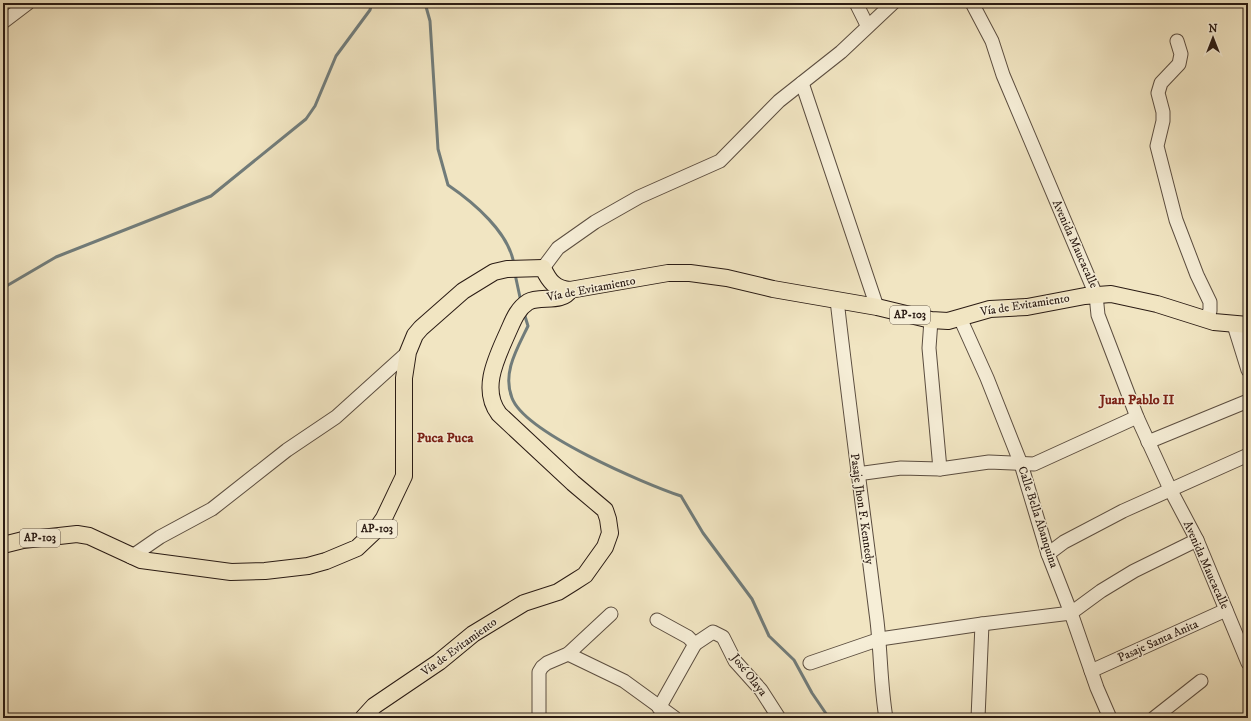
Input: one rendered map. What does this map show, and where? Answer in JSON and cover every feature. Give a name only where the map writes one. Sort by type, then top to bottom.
[{"type":"main road","name":"AP-103","points":[[3,545],[23,540],[77,534],[100,540],[131,557],[141,560],[213,570],[246,572],[308,566],[326,561],[357,548],[375,530],[384,518],[404,476],[404,378],[411,341],[421,328],[463,291],[494,272],[507,268],[543,268],[554,286],[561,289],[570,290]]},
{"type":"main road","name":"Vía de Evitamiento","points":[[363,718],[374,706],[439,662],[473,634],[524,603],[558,592],[585,575],[606,547],[610,533],[605,510],[573,483],[494,408],[491,398],[492,373],[500,349],[523,306],[538,298],[568,295],[570,290],[668,274],[690,273],[727,278],[877,307],[931,320],[948,321],[990,309],[1028,307],[1096,295],[1111,294],[1157,304],[1205,319],[1241,325]]},
{"type":"street","points":[[3,22],[28,3]]},
{"type":"street","points":[[856,3],[867,25]]},
{"type":"street","points":[[543,268],[558,248],[595,222],[638,197],[720,161],[779,101],[841,52],[867,25],[893,3]]},
{"type":"street","name":"Avenida Maucacalle","points":[[972,3],[992,42],[1021,120],[1096,295],[1098,315],[1137,417],[1170,489],[1197,540],[1248,663]]},
{"type":"street","points":[[1177,42],[1181,54],[1179,64],[1162,83],[1158,93],[1164,121],[1157,146],[1159,160],[1176,220],[1196,275],[1210,302],[1210,311],[1205,319]]},
{"type":"street","points":[[802,83],[877,307]]},
{"type":"street","name":"Pasaje Jhon F. Kennedy","points":[[837,300],[857,474],[880,639],[882,694],[886,718]]},
{"type":"street","name":"Calle Bella Abanquina","points":[[960,318],[987,378],[1021,464],[1048,554],[1110,718]]},
{"type":"street","points":[[931,320],[929,348],[940,469]]},
{"type":"street","points":[[1241,325],[1248,370]]},
{"type":"street","points":[[131,557],[160,537],[212,509],[287,450],[336,417],[408,352]]},
{"type":"street","points":[[1148,442],[1248,402]]},
{"type":"street","points":[[857,474],[901,468],[940,469],[989,462],[1034,464],[1137,417]]},
{"type":"street","points":[[1048,554],[1064,542],[1123,511],[1248,455]]},
{"type":"street","points":[[810,663],[880,639],[1071,613],[1101,591],[1134,571],[1197,540]]},
{"type":"street","name":"Pasaje Santa Anita","points":[[1091,671],[1226,610]]},
{"type":"street","points":[[539,718],[539,672],[542,667],[547,663],[568,654],[611,614]]},
{"type":"street","points":[[657,620],[688,637],[695,644],[659,708]]},
{"type":"street","points":[[978,718],[982,624]]},
{"type":"street","name":"José Olaya","points":[[695,644],[713,632],[723,637],[735,660],[761,690],[779,718]]},
{"type":"street","points":[[568,654],[624,681],[659,708],[675,718]]},
{"type":"street","points":[[1154,718],[1201,681]]},
{"type":"waterway","points":[[3,288],[56,257],[211,196],[306,119],[315,106],[336,56],[370,10],[372,3]]},
{"type":"waterway","points":[[425,3],[430,21],[438,149],[448,185],[479,209],[489,219],[506,241],[514,265]]},
{"type":"waterway","points":[[515,274],[521,302]]},
{"type":"waterway","points":[[524,313],[528,326],[515,352],[509,379],[509,389],[512,398],[522,412],[539,426],[588,456],[641,481],[681,496],[703,533],[752,599],[769,636],[794,660],[812,693],[829,718]]},
{"type":"district","name":"Juan Pablo II","points":[[1137,400]]},
{"type":"district","name":"Puca Puca","points":[[445,438]]}]
